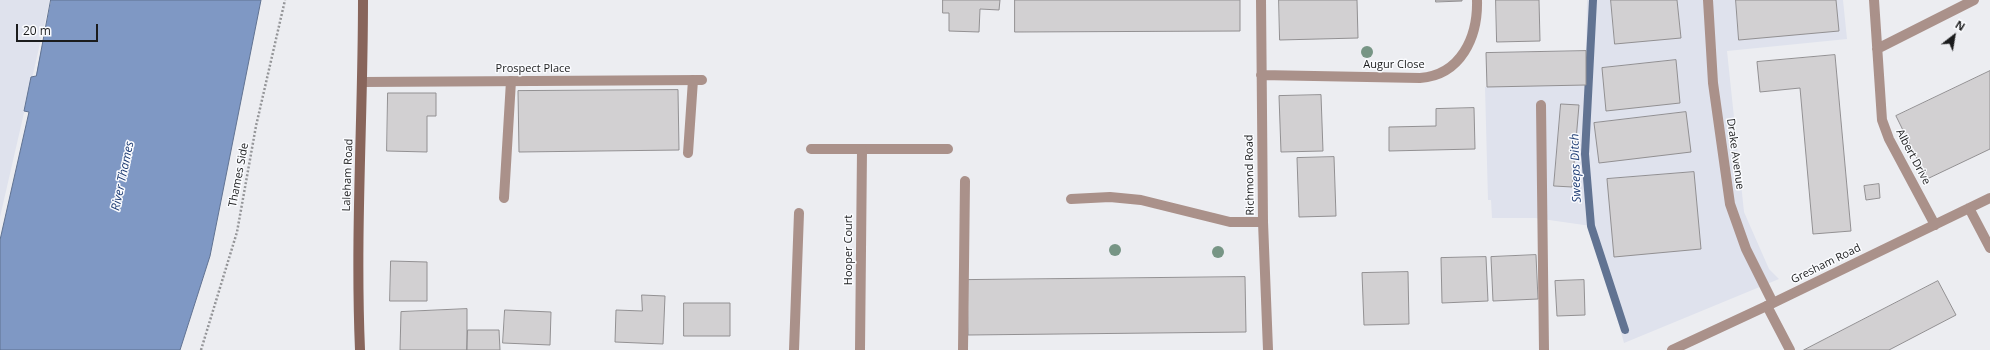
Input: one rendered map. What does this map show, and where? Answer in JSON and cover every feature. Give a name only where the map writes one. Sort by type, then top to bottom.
[{"type":"main road","name":"Laleham Road","points":[[360,350],[357,285],[363,82],[363,0]]},
{"type":"street","name":"Richmond Road","points":[[1261,0],[1262,222],[1268,350]]},
{"type":"street","name":"Augur Close","points":[[1261,75],[1420,78],[1435,75],[1454,64],[1467,49],[1474,29],[1477,0]]},
{"type":"street","name":"Drake Avenue","points":[[1708,0],[1713,83],[1730,204],[1746,249],[1790,350]]},
{"type":"street","name":"Albert Drive","points":[[1874,0],[1882,120],[1889,139],[1935,225]]},
{"type":"street","points":[[1877,49],[1974,0]]},
{"type":"street","name":"Prospect Place","points":[[363,82],[698,80],[688,153]]},
{"type":"street","points":[[504,198],[511,81]]},
{"type":"street","points":[[1541,105],[1544,350]]},
{"type":"street","points":[[811,149],[948,149]]},
{"type":"street","name":"Hooper Court","points":[[860,350],[862,150]]},
{"type":"street","points":[[963,350],[965,181]]},
{"type":"street","points":[[1071,199],[1110,197],[1142,200],[1230,222],[1262,222]]},
{"type":"street","name":"Gresham Road","points":[[1672,350],[1770,305],[1990,198]]},
{"type":"street","points":[[1969,208],[1990,248]]},
{"type":"street","points":[[794,350],[799,213]]},
{"type":"path","name":"Thames Side","points":[[201,350],[237,232],[256,126],[285,0]]},
{"type":"shaded area","points":[[0,0],[50,0],[0,217]]},
{"type":"shaded area","points":[[1587,0],[1843,0],[1847,39],[1727,51],[1744,212],[1769,269],[1779,279],[1624,343],[1591,226],[1535,218],[1492,218],[1491,200],[1488,200],[1485,87],[1487,87],[1486,53],[1586,51]]},
{"type":"water","name":"River Thames","points":[[51,0],[261,0],[210,256],[180,350],[0,350],[0,240],[29,112],[24,111],[31,77],[36,76]]},
{"type":"building","points":[[943,0],[1000,0],[999,10],[980,9],[979,32],[949,31],[949,13],[943,13]]},
{"type":"building","points":[[1015,0],[1240,0],[1240,31],[1015,32]]},
{"type":"building","points":[[1279,0],[1357,0],[1358,38],[1280,40]]},
{"type":"building","points":[[1436,0],[1462,0],[1462,1],[1436,2]]},
{"type":"building","points":[[1496,0],[1539,0],[1540,41],[1497,42]]},
{"type":"building","points":[[1611,0],[1677,0],[1681,38],[1615,44]]},
{"type":"building","points":[[1736,0],[1836,0],[1839,31],[1739,40]]},
{"type":"building","points":[[1586,51],[1586,85],[1487,87],[1486,53]]},
{"type":"building","points":[[1835,55],[1851,231],[1813,234],[1800,88],[1760,92],[1757,62]]},
{"type":"building","points":[[1676,60],[1680,103],[1606,111],[1602,68]]},
{"type":"building","points":[[1990,71],[1990,149],[1927,179],[1896,116]]},
{"type":"building","points":[[678,90],[679,150],[519,152],[518,91]]},
{"type":"building","points":[[388,93],[436,93],[436,116],[427,116],[427,152],[387,151]]},
{"type":"building","points":[[1321,95],[1323,151],[1281,152],[1279,96]]},
{"type":"building","points":[[1561,104],[1579,105],[1572,187],[1554,186]]},
{"type":"building","points":[[1474,108],[1475,149],[1389,151],[1389,127],[1436,126],[1436,109]]},
{"type":"building","points":[[1686,112],[1691,152],[1599,163],[1594,123]]},
{"type":"building","points":[[1334,157],[1336,216],[1299,217],[1297,158]]},
{"type":"building","points":[[1694,172],[1701,249],[1614,257],[1607,179]]},
{"type":"building","points":[[1879,184],[1880,198],[1866,200],[1864,186]]},
{"type":"building","points":[[1536,255],[1538,299],[1493,301],[1491,257]]},
{"type":"building","points":[[1486,257],[1488,301],[1442,303],[1441,258]]},
{"type":"building","points":[[391,261],[427,262],[427,301],[390,301]]},
{"type":"building","points":[[1408,272],[1409,324],[1364,325],[1362,273]]},
{"type":"building","points":[[1245,277],[1246,332],[968,335],[967,280]]},
{"type":"building","points":[[1584,280],[1585,315],[1557,316],[1555,281]]},
{"type":"building","points":[[1938,281],[1956,315],[1889,350],[1804,350]]},
{"type":"building","points":[[642,295],[665,296],[663,344],[615,342],[616,310],[642,311]]},
{"type":"building","points":[[684,303],[730,303],[730,336],[684,336]]},
{"type":"building","points":[[467,309],[467,350],[400,350],[401,312]]},
{"type":"building","points":[[505,310],[551,312],[550,345],[503,343]]},
{"type":"building","points":[[468,330],[499,330],[500,350],[467,350]]},
{"type":"waterway","name":"Sweeps Ditch","points":[[1593,0],[1585,154],[1591,226],[1625,330]]}]
